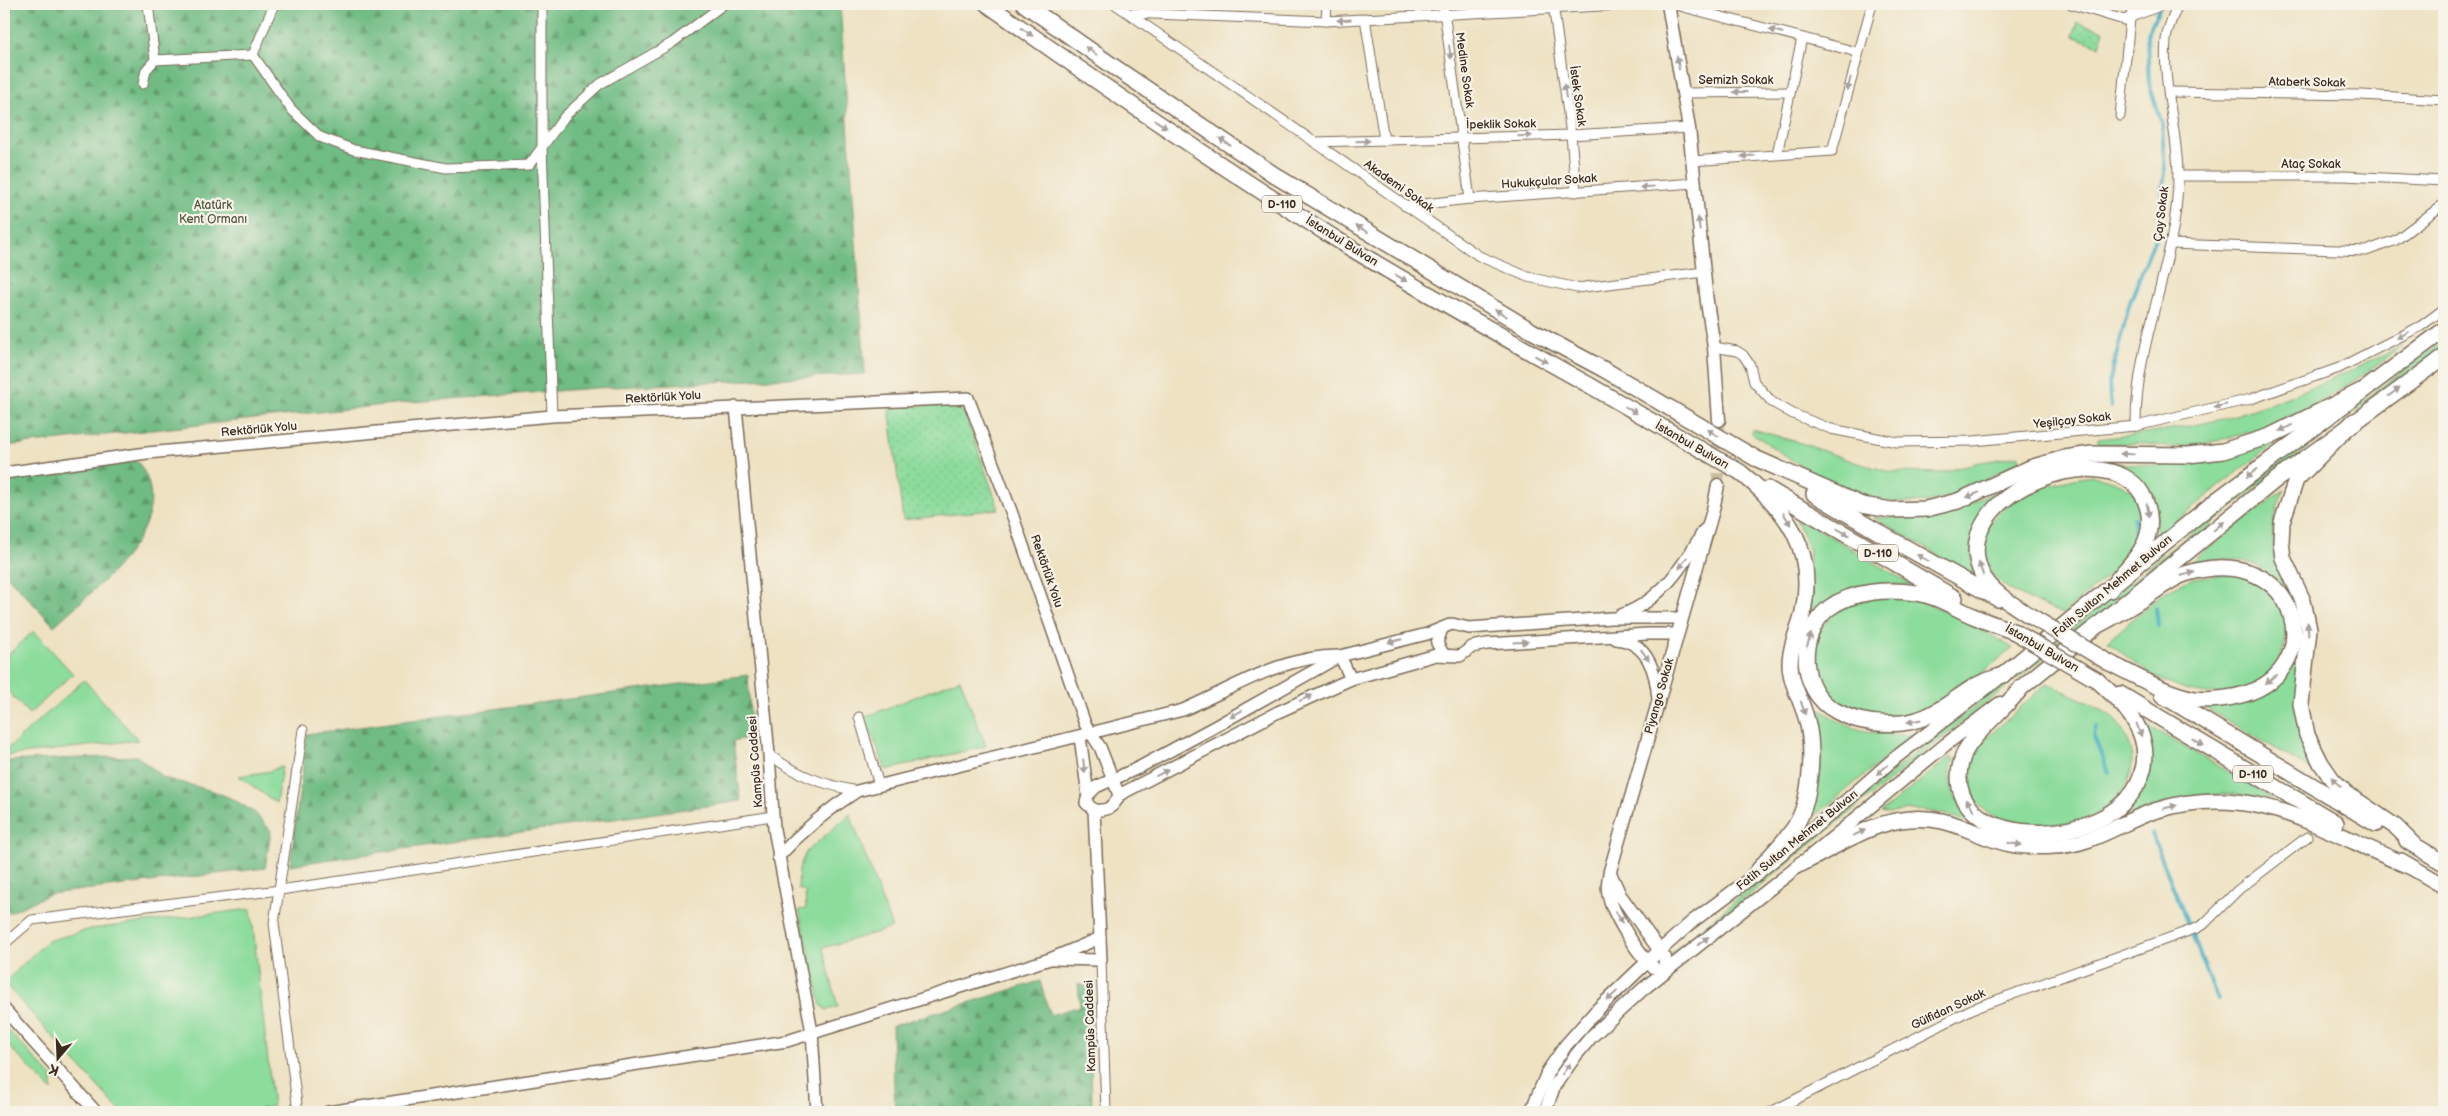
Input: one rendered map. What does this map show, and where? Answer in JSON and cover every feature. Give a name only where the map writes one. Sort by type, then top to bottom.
[{"type":"main road","name":"İstanbul Bulvarı","points":[[987,4],[1106,88],[1344,244],[1461,314],[1589,385],[2015,632],[2409,866]]},
{"type":"main road","name":"İstanbul Bulvarı","points":[[1024,4],[1279,178],[1532,332],[1605,370],[1880,533],[2027,614],[2414,845]]},
{"type":"main road","points":[[1668,4],[1689,128],[1714,347],[1719,420]]},
{"type":"main road","name":"Fatih Sultan Mehmet Bulvarı","points":[[1531,1112],[1548,1071],[1566,1045],[1597,1010],[1693,921],[1755,875],[1832,813],[1895,758],[2110,590],[2217,500],[2444,330]]},
{"type":"main road","name":"Fatih Sultan Mehmet Bulvarı","points":[[1545,1112],[1554,1086],[1576,1055],[1612,1017],[1664,972],[1945,745],[2022,687],[2232,515],[2354,421],[2444,357]]},
{"type":"main road","points":[[1755,458],[1868,506],[1891,510],[1926,509],[1958,501],[2030,468],[2065,458],[2092,454],[2188,455],[2223,450],[2270,436],[2361,392]]},
{"type":"main road","points":[[2354,421],[2296,480],[2282,522],[2281,542],[2283,558],[2302,601],[2309,629],[2301,704],[2307,735],[2321,763],[2332,779],[2347,794],[2396,827],[2414,845]]},
{"type":"main road","points":[[2027,614],[2002,596],[1982,575],[1976,549],[1978,538],[1989,513],[2000,502],[2021,489],[2064,472],[2095,468],[2120,475],[2138,488],[2147,505],[2150,525],[2144,545],[2138,555],[2119,575],[2110,590]]},
{"type":"main road","points":[[1740,472],[1760,488],[1784,513],[1800,545],[1806,580],[1802,614],[1791,651],[1790,664],[1808,724],[1811,747],[1808,789],[1794,827],[1755,875]]},
{"type":"main road","name":"Piyango Sokak","points":[[1647,962],[1612,905],[1608,890],[1610,871],[1718,485]]},
{"type":"main road","points":[[2100,624],[2184,574],[2217,568],[2236,568],[2253,572],[2266,579],[2277,589],[2292,616],[2293,642],[2283,667],[2274,678],[2244,695],[2222,699],[2196,699],[2172,693],[2108,662]]},
{"type":"main road","points":[[2003,675],[1976,686],[1929,717],[1901,723],[1870,722],[1834,710],[1816,693],[1807,669],[1807,643],[1811,631],[1829,608],[1858,595],[1882,592],[1908,592],[1934,598],[2015,632]]},
{"type":"main road","points":[[2022,687],[2011,702],[1966,748],[1962,758],[1960,783],[1969,805],[1985,820],[1998,826],[2024,832],[2052,833],[2089,825],[2106,817],[2131,796],[2143,771],[2145,757],[2138,727],[2122,702],[2097,680]]},
{"type":"main road","points":[[1800,864],[1861,832],[1894,822],[1913,819],[1941,821],[2009,844],[2067,846],[2094,838],[2153,811],[2207,801],[2255,804],[2302,817],[2409,866]]},
{"type":"main road","name":"D-110","points":[[2414,845],[2444,863]]},
{"type":"main road","name":"D-110","points":[[2409,866],[2444,886]]},
{"type":"main road","points":[[1610,871],[1620,895],[1664,958],[1664,972]]},
{"type":"main road","points":[[1647,962],[1664,972]]},
{"type":"street","points":[[148,4],[155,60]]},
{"type":"street","points":[[253,55],[274,4]]},
{"type":"street","points":[[542,4],[542,147],[552,416]]},
{"type":"street","points":[[253,55],[291,109],[320,137],[354,150],[446,168],[529,165],[565,116],[600,84],[672,44],[724,4]]},
{"type":"street","name":"Akademi Sokak","points":[[1114,4],[1405,206],[1479,256],[1505,269],[1552,284],[1583,288],[1704,272]]},
{"type":"street","points":[[1124,4],[1128,13],[1326,21],[1553,5],[1638,4]]},
{"type":"street","points":[[1326,21],[1327,4]]},
{"type":"street","name":"Medine Sokak","points":[[1443,4],[1470,199]]},
{"type":"street","points":[[1672,4],[1857,52]]},
{"type":"street","points":[[1692,160],[1832,152],[1857,52],[1872,4]]},
{"type":"street","points":[[2071,4],[2118,19],[2130,18],[2165,4]]},
{"type":"street","points":[[2120,116],[2130,18],[2135,4]]},
{"type":"street","name":"Çay Sokak","points":[[2136,426],[2139,371],[2153,308],[2171,244],[2178,176],[2176,136],[2169,92],[2166,38],[2178,4]]},
{"type":"street","name":"İstek Sokak","points":[[1553,5],[1576,192]]},
{"type":"street","points":[[1365,18],[1384,140]]},
{"type":"street","points":[[1777,154],[1802,38]]},
{"type":"street","points":[[143,84],[146,70],[155,60],[253,55]]},
{"type":"street","name":"Semizh Sokak","points":[[1683,93],[1789,92]]},
{"type":"street","name":"Ataberk Sokak","points":[[2169,92],[2362,95],[2444,100]]},
{"type":"street","name":"İpeklik Sokak","points":[[1314,142],[1570,135],[1689,128]]},
{"type":"street","name":"Ataç Sokak","points":[[2178,176],[2344,176],[2444,180]]},
{"type":"street","name":"Hukukçular Sokak","points":[[1405,206],[1470,199],[1695,183]]},
{"type":"street","points":[[2171,244],[2366,251],[2396,240],[2444,204]]},
{"type":"street","name":"Yeşilçay Sokak","points":[[1714,347],[1737,351],[1743,355],[1750,365],[1754,382],[1772,402],[1794,414],[1831,428],[1897,442],[1973,441],[2136,426],[2251,399],[2339,368],[2421,326],[2444,309]]},
{"type":"street","name":"Rektörlük Yolu","points":[[4,473],[148,453],[552,416],[968,398],[1011,511],[1084,724],[1085,736]]},
{"type":"street","name":"Kampüs Caddesi","points":[[736,407],[769,755],[773,816],[778,857],[812,1032],[817,1112]]},
{"type":"street","points":[[1611,618],[1634,610],[1659,592],[1672,579],[1709,522]]},
{"type":"street","points":[[1088,795],[1096,787],[1216,726],[1340,656],[1442,629],[1452,624],[1469,628],[1611,618],[1682,618]]},
{"type":"street","points":[[1469,628],[1473,637],[1472,647]]},
{"type":"street","points":[[1442,629],[1438,643],[1444,655]]},
{"type":"street","points":[[1085,736],[1088,795],[1086,804],[1094,810],[1108,809],[1119,795],[1278,712],[1351,680],[1436,655],[1460,656],[1472,647],[1602,637],[1677,634]]},
{"type":"street","points":[[1602,637],[1624,640],[1641,648],[1652,668],[1658,700]]},
{"type":"street","points":[[778,857],[799,834],[831,808],[857,791],[1085,736],[1183,710],[1223,693],[1266,670],[1290,661],[1317,656],[1340,656]]},
{"type":"street","points":[[1340,656],[1351,680]]},
{"type":"street","points":[[860,717],[879,785]]},
{"type":"street","points":[[298,1112],[274,923],[303,730]]},
{"type":"street","points":[[1085,736],[1100,747],[1119,795]]},
{"type":"street","points":[[769,755],[795,772],[829,785],[857,791]]},
{"type":"street","name":"Kampüs Caddesi","points":[[1094,810],[1106,1112]]},
{"type":"street","points":[[4,944],[32,920],[280,890],[773,816]]},
{"type":"street","name":"Gülfidan Sokak","points":[[1771,1112],[1972,1009],[2172,939],[2205,923],[2238,890],[2307,837]]},
{"type":"street","points":[[328,1112],[787,1042],[812,1032],[1050,959],[1100,938]]},
{"type":"street","points":[[1050,959],[1101,960]]},
{"type":"street","points":[[4,1009],[96,1112]]},
{"type":"green space","name":"Atatürk Kent Ormanı","points":[[4,4],[840,4],[865,374],[595,388],[412,402],[4,446]]},
{"type":"green space","points":[[2078,22],[2104,31],[2099,46],[2073,36]]},
{"type":"green space","points":[[2444,340],[2444,346],[2267,478],[2140,584],[2001,691],[1809,845],[1675,957],[1672,956],[1671,953],[1913,755],[2264,475]]},
{"type":"green space","points":[[2402,346],[2351,383],[2323,399],[2295,414],[2236,436],[2174,447],[2141,444],[2098,444],[2098,439],[2162,431],[2225,418],[2248,411],[2315,386]]},
{"type":"green space","points":[[951,404],[965,414],[999,509],[903,520],[889,407]]},
{"type":"green space","points":[[1753,429],[1891,472],[1940,473],[1975,463],[2019,456],[2020,460],[1967,490],[1937,500],[1908,503],[1880,500],[1853,492],[1826,480],[1775,449],[1751,432]]},
{"type":"green space","points":[[2278,440],[2155,538],[2155,507],[2152,495],[2146,485],[2126,471],[2096,462],[2156,466],[2203,462]]},
{"type":"green space","points":[[137,461],[149,484],[150,507],[143,530],[129,552],[111,573],[54,626],[4,572],[4,477]]},
{"type":"green space","points":[[2093,476],[2116,482],[2136,495],[2142,510],[2143,530],[2137,543],[2119,565],[2063,614],[2027,599],[2001,583],[1988,566],[1983,536],[1990,523],[2014,501],[2046,487]]},
{"type":"green space","points":[[2284,490],[2275,516],[2273,539],[2276,562],[2284,588],[2269,574],[2251,563],[2216,559],[2191,562]]},
{"type":"green space","points":[[1997,491],[2000,496],[1982,513],[1974,532],[1972,553],[1975,577],[1873,517],[1906,517],[1937,513],[1967,504]]},
{"type":"green space","points":[[1795,516],[1912,585],[1872,584],[1852,589],[1810,624],[1806,622],[1809,551]]},
{"type":"green space","points":[[2235,574],[2255,581],[2269,589],[2278,600],[2284,618],[2284,646],[2278,662],[2268,675],[2254,684],[2238,691],[2221,694],[2185,690],[2154,676],[2108,641],[2164,592],[2192,578]]},
{"type":"green space","points":[[1892,597],[1941,609],[1970,623],[2013,648],[1967,685],[1930,708],[1906,715],[1870,715],[1852,712],[1840,706],[1822,686],[1814,662],[1817,636],[1830,617],[1846,606],[1864,600]]},
{"type":"green space","points":[[34,631],[73,674],[29,714],[4,687],[4,658]]},
{"type":"green space","points":[[2297,653],[2300,654],[2297,672],[2325,778],[2203,706],[2267,690],[2279,682]]},
{"type":"green space","points":[[748,675],[751,737],[733,741],[741,801],[290,865],[307,734]]},
{"type":"green space","points":[[960,679],[986,746],[886,770],[865,717]]},
{"type":"green space","points":[[84,680],[138,740],[4,756],[4,752]]},
{"type":"green space","points":[[2047,683],[2094,706],[2108,714],[2118,723],[2128,741],[2132,754],[2131,771],[2122,792],[2097,814],[2071,823],[2014,827],[1994,816],[1976,802],[1968,786],[1968,768],[1977,747]]},
{"type":"green space","points":[[1805,696],[1830,716],[1854,728],[1881,733],[1913,735],[1816,815],[1811,807],[1817,763],[1816,739]]},
{"type":"green space","points":[[2143,723],[2275,799],[2235,794],[2196,795],[2122,818],[2119,815],[2130,806],[2142,785],[2145,762]]},
{"type":"green space","points":[[137,756],[164,778],[213,791],[235,800],[255,813],[271,831],[265,868],[50,894],[4,915],[4,761]]},
{"type":"green space","points":[[1950,757],[1954,759],[1950,780],[1956,798],[1984,828],[1949,816],[1922,810],[1881,812]]},
{"type":"green space","points":[[282,767],[276,803],[239,776],[271,771]]},
{"type":"green space","points":[[850,814],[892,928],[823,948],[838,1007],[827,1010],[821,1006],[799,910],[806,909],[805,891],[798,889],[799,869],[806,852]]},
{"type":"green space","points":[[251,909],[273,1106],[248,1112],[121,1112],[4,983],[47,941],[91,929]]},
{"type":"green space","points":[[1040,981],[1050,1015],[1080,1006],[1078,984],[1089,987],[1092,1104],[1062,1112],[895,1112],[892,1026]]},
{"type":"green space","points":[[4,1026],[52,1077],[52,1091],[4,1041]]},
{"type":"waterway","points":[[2111,407],[2109,384],[2129,305],[2157,233],[2165,173],[2162,125],[2149,83],[2147,36],[2159,8]]},
{"type":"waterway","points":[[2134,518],[2135,532]]},
{"type":"waterway","points":[[2156,607],[2158,626]]},
{"type":"waterway","points":[[2096,726],[2094,737],[2109,773]]},
{"type":"waterway","points":[[2152,834],[2218,1000]]},
{"type":"tunnel","points":[[1718,485],[1719,420]]}]
